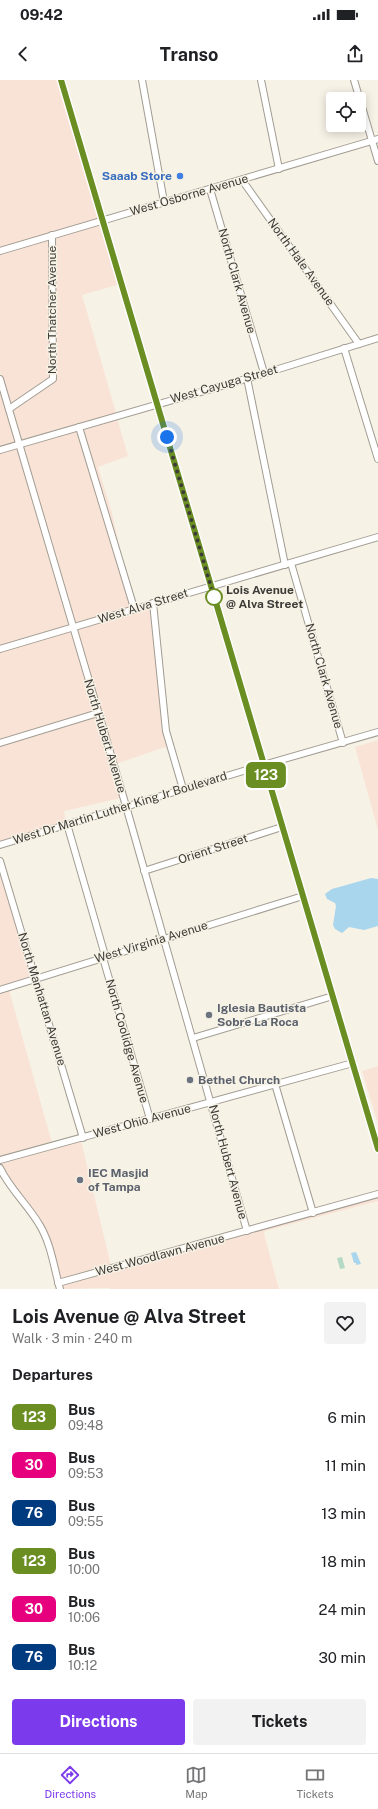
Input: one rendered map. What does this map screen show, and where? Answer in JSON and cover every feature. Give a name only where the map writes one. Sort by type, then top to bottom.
[{"type":"street","points":[[61,80],[378,1149]]},
{"type":"street","points":[[142,80],[164,202]]},
{"type":"street","points":[[261,80],[279,169]]},
{"type":"street","points":[[354,80],[375,140],[378,161]]},
{"type":"street","name":"West Osborne Avenue","points":[[0,251],[375,140]]},
{"type":"street","name":"North Hale Avenue","points":[[242,180],[359,344]]},
{"type":"street","name":"North Clark Avenue","points":[[210,189],[264,373]]},
{"type":"street","name":"North Thatcher Avenue","points":[[9,409],[53,379],[52,236]]},
{"type":"street","name":"West Cayuga Street","points":[[0,450],[378,338]]},
{"type":"street","points":[[344,348],[378,459]]},
{"type":"street","name":"North Clark Avenue","points":[[247,378],[288,564],[343,743]]},
{"type":"street","name":"North Hubert Avenue","points":[[0,379],[212,1102],[247,1231]]},
{"type":"street","points":[[79,427],[134,608]]},
{"type":"street","name":"West Alva Street","points":[[0,648],[378,537]]},
{"type":"street","points":[[153,603],[166,731],[183,789]]},
{"type":"street","points":[[0,743],[98,713]]},
{"type":"street","name":"West Dr Martin Luther King Jr Boulevard","points":[[0,844],[378,732]]},
{"type":"street","name":"North Coolidge Avenue","points":[[67,824],[104,952],[103,958],[150,1119]]},
{"type":"street","name":"Orient Street","points":[[144,870],[282,827]]},
{"type":"street","name":"North Manhattan Avenue","points":[[0,861],[83,1138]]},
{"type":"street","name":"West Virginia Avenue","points":[[0,990],[302,896]]},
{"type":"street","points":[[193,1038],[333,996]]},
{"type":"street","name":"West Ohio Avenue","points":[[0,1160],[353,1063]]},
{"type":"street","points":[[276,1084],[313,1213]]},
{"type":"street","points":[[0,1168],[7,1181],[39,1224],[48,1244],[59,1286]]},
{"type":"street","name":"West Woodlawn Avenue","points":[[59,1286],[378,1194]]},
{"type":"shaded area","points":[[0,80],[59,80],[100,219],[0,248]]},
{"type":"shaded area","points":[[102,224],[120,284],[82,295],[116,413],[21,441],[12,410],[55,382],[55,238]]},
{"type":"shaded area","points":[[50,239],[51,378],[10,405],[0,371],[0,254]]},
{"type":"shaded area","points":[[0,389],[17,443],[0,447]]},
{"type":"shaded area","points":[[117,418],[128,456],[98,467],[112,513],[122,560],[82,429]]},
{"type":"shaded area","points":[[78,430],[131,607],[74,624],[23,446]]},
{"type":"shaded area","points":[[18,448],[70,625],[0,646],[0,453]]},
{"type":"shaded area","points":[[151,606],[168,746],[116,764],[76,629]]},
{"type":"shaded area","points":[[71,631],[95,711],[0,740],[0,651]]},
{"type":"shaded area","points":[[97,716],[121,798],[64,811],[66,822],[0,842],[0,746]]},
{"type":"shaded area","points":[[378,740],[378,830],[355,747]]},
{"type":"shaded area","points":[[0,869],[32,976],[0,987]]},
{"type":"shaded area","points":[[9,990],[52,1143],[0,1157],[0,993]]},
{"type":"shaded area","points":[[378,1066],[378,1124],[362,1071]]},
{"type":"shaded area","points":[[81,1141],[111,1266],[60,1280],[50,1244],[9,1180],[0,1163]]},
{"type":"shaded area","points":[[378,1197],[378,1201],[265,1231],[264,1234],[279,1289],[63,1289],[61,1285]]},
{"type":"green space","points":[[342,1257],[345,1268],[340,1269],[337,1258]]},
{"type":"water","points":[[371,878],[378,879],[378,926],[364,930],[349,927],[342,933],[335,929],[333,925],[336,906],[335,903],[327,899],[325,894],[332,889]]},
{"type":"water","points":[[356,1252],[361,1264],[356,1265],[351,1253]]},
{"type":"bus line","name":"123","points":[[61,80],[378,1149]]},
{"type":"place","name":"Saaab Store","points":[[180,176]]},
{"type":"place","name":"Lois Avenue @ Alva Street","points":[[214,597]]},
{"type":"place","name":"Iglesia Bautista Sobre La Roca","points":[[209,1015]]},
{"type":"place","name":"Bethel Church","points":[[190,1080]]},
{"type":"place","name":"IEC Masjid of Tampa","points":[[80,1180]]},
{"type":"route","points":[[167,437],[214,597]]}]
